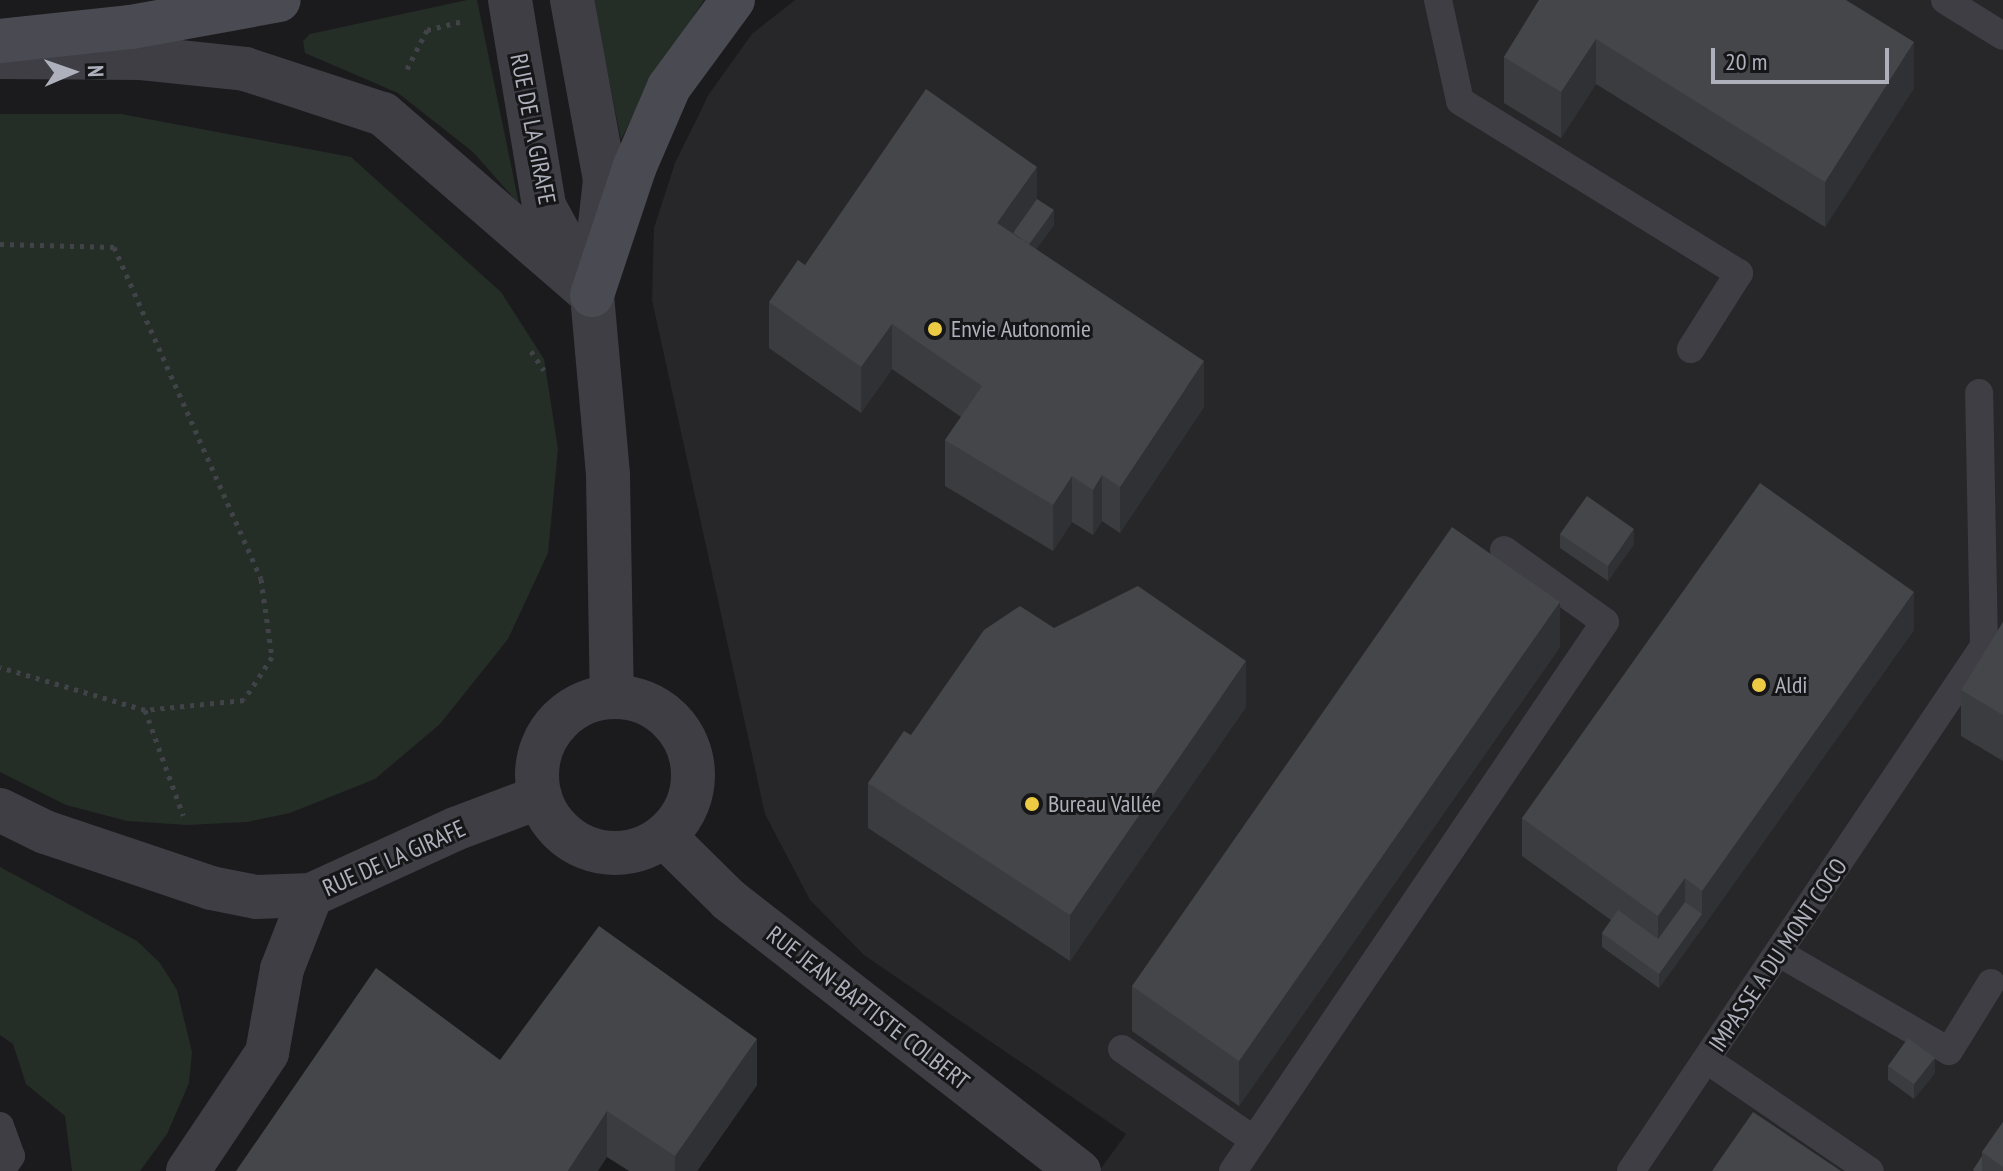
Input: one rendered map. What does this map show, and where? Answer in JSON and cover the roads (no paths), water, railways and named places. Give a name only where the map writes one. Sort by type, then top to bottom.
[{"type":"main road","points":[[0,41],[131,27],[279,0]]},
{"type":"main road","points":[[592,295],[635,166],[669,87],[733,0]]},
{"type":"street","name":"RUE DE LA GIRAFE","points":[[572,0],[605,180],[592,295],[608,476],[612,696]]},
{"type":"street","name":"RUE DE LA GIRAFE","points":[[511,5],[544,206],[592,295]]},
{"type":"street","points":[[0,57],[141,58],[245,69],[383,114],[592,295]]},
{"type":"street","points":[[612,696],[659,709],[689,747],[694,771],[691,796],[665,837],[642,849],[617,854],[592,850],[551,821],[540,797],[536,770],[544,741],[560,718],[583,702],[612,696]]},
{"type":"street","name":"RUE DE LA GIRAFE","points":[[188,1171],[267,1053],[282,969],[311,895],[455,829],[540,797]]},
{"type":"street","points":[[0,810],[45,832],[211,888],[256,897],[311,895]]},
{"type":"street","name":"RUE JEAN-BAPTISTE COLBERT","points":[[665,837],[729,900],[1079,1171]]},
{"type":"lane","points":[[1438,0],[1460,101],[1739,273],[1691,349]]},
{"type":"lane","points":[[1945,0],[2003,36]]},
{"type":"lane","name":"IMPASSE A DU MONT COCO","points":[[1631,1171],[1926,739],[1984,646],[1979,393]]},
{"type":"lane","points":[[1233,1171],[1605,622],[1504,550]]},
{"type":"lane","points":[[1779,953],[1949,1051],[1991,983]]},
{"type":"lane","points":[[1122,1049],[1254,1140]]},
{"type":"lane","points":[[1707,1060],[1870,1171]]},
{"type":"lane","points":[[0,1126],[11,1156],[1,1171]]},
{"type":"place","name":"Envie Autonomie","points":[[935,329]]},
{"type":"place","name":"Aldi","points":[[1759,685]]},
{"type":"place","name":"Bureau Vallée","points":[[1032,804]]}]
